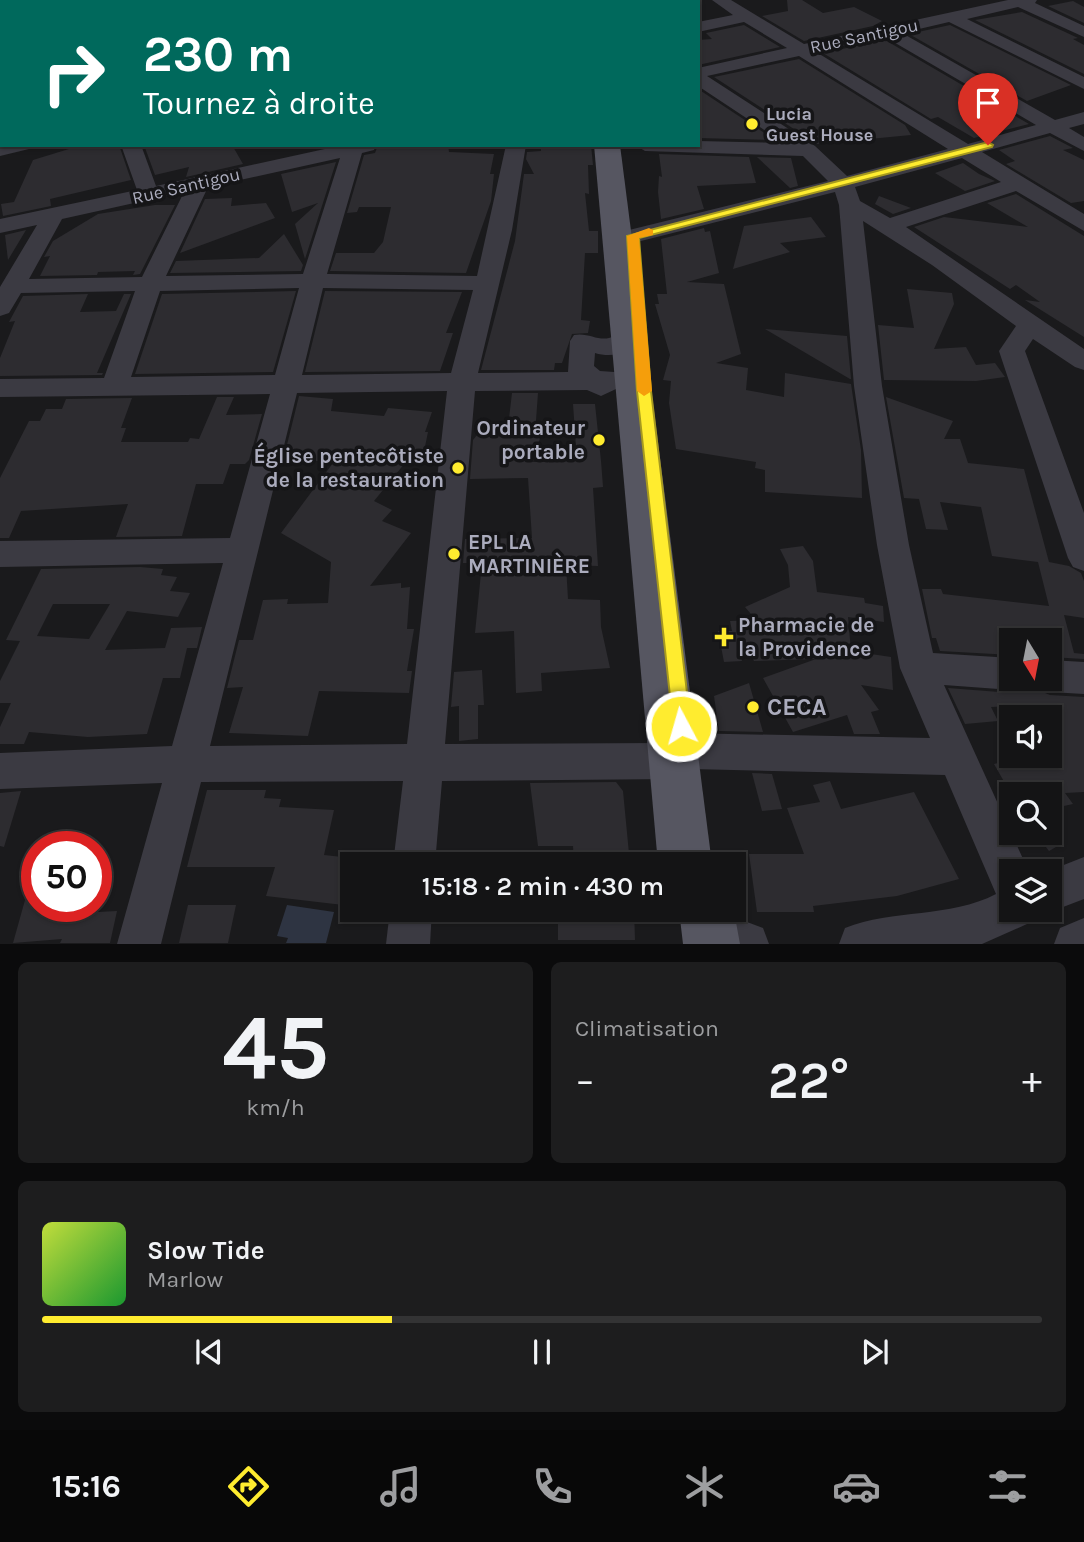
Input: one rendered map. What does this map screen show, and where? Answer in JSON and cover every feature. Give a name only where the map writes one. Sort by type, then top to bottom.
[{"type":"main road","points":[[607,147],[678,756],[698,852]]},
{"type":"main road","points":[[629,147],[644,391],[678,756],[684,852]]},
{"type":"street","points":[[720,0],[1084,224]]},
{"type":"street","points":[[1024,1],[1084,32]]},
{"type":"street","name":"Rue Santigou","points":[[700,75],[1024,1]]},
{"type":"street","points":[[700,27],[745,17]]},
{"type":"street","points":[[951,17],[1084,84]]},
{"type":"street","points":[[887,31],[1084,145]]},
{"type":"street","points":[[700,76],[808,150],[847,194],[1028,326],[1084,361]]},
{"type":"street","points":[[633,236],[847,194],[966,151],[1084,118]]},
{"type":"street","points":[[132,147],[149,194]]},
{"type":"street","points":[[267,147],[277,165]]},
{"type":"street","points":[[139,943],[189,764],[313,281],[362,147]]},
{"type":"street","name":"Rue Santigou","points":[[0,226],[362,147]]},
{"type":"street","points":[[415,852],[463,382],[488,283],[516,147]]},
{"type":"street","points":[[700,147],[808,150]]},
{"type":"street","points":[[114,387],[150,284],[199,183]]},
{"type":"street","points":[[891,225],[1019,183]]},
{"type":"street","points":[[847,194],[868,386],[893,545],[918,668],[1002,859]]},
{"type":"street","points":[[0,308],[54,214]]},
{"type":"street","points":[[15,286],[313,281],[488,283]]},
{"type":"street","points":[[1028,326],[1012,352],[1084,558]]},
{"type":"street","points":[[0,388],[463,382],[631,365]]},
{"type":"street","points":[[0,554],[243,550]]},
{"type":"street","points":[[918,668],[999,673]]},
{"type":"street","points":[[1062,677],[1084,678]]},
{"type":"street","points":[[0,771],[189,764],[423,763],[678,756],[958,757]]},
{"type":"street","points":[[1062,886],[1084,878]]},
{"type":"street","points":[[861,943],[954,929],[999,916]]},
{"type":"street","points":[[408,943],[410,922]]},
{"type":"street","points":[[1076,943],[1084,940]]},
{"type":"water","points":[[287,905],[334,912],[326,943],[286,943],[288,938],[277,936]]},
{"type":"building","points":[[787,0],[802,0],[823,13],[854,7],[882,21],[873,26],[804,41],[762,16],[788,11]]},
{"type":"building","points":[[1073,1],[1084,7],[1084,23],[1048,6]]},
{"type":"building","points":[[1022,12],[1078,38],[1073,39],[1084,45],[1084,74],[975,20]]},
{"type":"building","points":[[744,25],[780,47],[700,65],[700,40],[712,39],[706,33]]},
{"type":"building","points":[[950,25],[1071,85],[1027,101],[909,34]]},
{"type":"building","points":[[885,40],[1029,124],[974,138],[938,117],[931,119],[823,53]]},
{"type":"building","points":[[799,59],[905,125],[911,135],[817,144],[714,77]]},
{"type":"building","points":[[700,90],[775,140],[700,138]]},
{"type":"building","points":[[1050,136],[1073,148],[1063,150],[1084,160],[1084,201],[1071,203],[1006,164],[1015,161],[999,150]]},
{"type":"building","points":[[75,147],[120,147],[131,180],[50,199],[51,206],[3,216],[1,204],[14,202],[33,160]]},
{"type":"building","points":[[145,147],[233,147],[243,164],[186,177],[189,167],[155,175]]},
{"type":"building","points":[[377,147],[448,147],[449,152],[494,154],[490,174],[494,174],[491,201],[466,273],[330,271],[336,253],[374,253],[383,242],[391,207],[359,207],[357,212],[347,213],[364,155],[375,153]]},
{"type":"building","points":[[541,147],[591,147],[593,165],[588,165],[589,194],[585,193],[589,231],[598,231],[598,253],[585,253],[581,320],[590,321],[588,333],[572,334],[562,363],[555,363],[554,370],[481,370],[515,241],[524,174],[534,174],[526,159],[527,152],[541,151]]},
{"type":"building","points":[[659,154],[749,157],[756,183],[697,186],[704,209],[661,219],[658,192],[659,176],[662,177]]},
{"type":"building","points":[[757,157],[791,158],[798,186],[790,188]]},
{"type":"building","points":[[336,162],[305,259],[295,224],[318,203],[292,212],[281,174]]},
{"type":"building","points":[[963,163],[995,181],[965,191],[935,173]]},
{"type":"building","points":[[1016,194],[1084,236],[1084,337],[1025,300],[1040,302],[1016,285],[1010,289],[914,227],[944,217],[1028,227],[987,203]]},
{"type":"building","points":[[879,196],[911,208],[893,214],[875,204]]},
{"type":"building","points":[[232,198],[231,206],[266,203],[275,218],[180,253],[205,199]]},
{"type":"building","points":[[155,205],[175,205],[140,274],[133,275],[135,271],[40,276],[50,256],[44,257],[53,241],[98,214]]},
{"type":"building","points":[[811,217],[826,237],[780,243],[790,252],[733,269],[744,226]]},
{"type":"building","points":[[704,228],[705,232],[710,231],[719,273],[687,282],[724,284],[741,354],[716,363],[748,368],[746,390],[784,397],[785,373],[851,384],[861,450],[862,498],[765,492],[765,470],[755,468],[756,462],[676,449],[669,403],[671,381],[663,380],[670,355],[655,304],[659,304],[657,294],[667,294],[661,239]]},
{"type":"building","points":[[26,230],[8,260],[5,235]]},
{"type":"building","points":[[284,234],[303,265],[301,271],[170,273],[176,261],[259,258]]},
{"type":"building","points":[[907,289],[952,293],[954,304],[934,349],[966,347],[976,365],[995,363],[1005,377],[976,381],[884,380],[878,325],[914,328]]},
{"type":"building","points":[[296,291],[273,372],[135,374],[162,294]]},
{"type":"building","points":[[325,291],[462,292],[446,333],[453,333],[440,371],[305,372]]},
{"type":"building","points":[[88,294],[80,312],[116,311],[124,294],[131,294],[97,373],[103,373],[102,375],[0,376],[0,358],[15,321],[9,322],[23,296]]},
{"type":"building","points":[[765,329],[847,336],[851,379],[850,379]]},
{"type":"building","points":[[512,393],[538,393],[535,434],[541,435],[533,462],[577,461],[573,404],[595,404],[603,487],[593,488],[598,566],[566,565],[568,599],[600,600],[601,627],[610,668],[541,673],[542,691],[516,693],[514,631],[475,633],[482,563],[463,563],[465,539],[532,538],[528,478],[470,479],[473,440],[486,424],[508,427]]},
{"type":"building","points":[[299,396],[333,399],[331,411],[384,416],[388,408],[432,412],[425,432],[428,432],[421,466],[405,463],[374,501],[392,510],[382,521],[411,533],[370,586],[401,583],[401,588],[410,587],[407,629],[414,629],[407,671],[412,671],[409,693],[319,691],[308,736],[229,733],[243,687],[227,688],[239,640],[253,640],[263,600],[288,599],[287,604],[328,603],[331,562],[281,533],[333,463],[294,458],[293,461],[283,461]]},
{"type":"building","points":[[217,397],[234,397],[226,415],[262,414],[249,460],[245,464],[230,464],[223,484],[196,484],[182,536],[116,537],[128,504],[21,511],[9,538],[0,538],[0,478],[29,421],[40,421],[46,409],[62,409],[66,399],[132,398],[121,428],[126,428],[121,442],[188,442],[190,438],[199,439]]},
{"type":"building","points":[[886,397],[953,421],[944,439],[960,439],[968,463],[1024,469],[1049,562],[1069,566],[1081,573],[1084,581],[1084,618],[1064,615],[1074,653],[1084,654],[1084,659],[1062,658],[1062,628],[999,628],[999,654],[940,651],[936,638],[932,638],[922,589],[941,589],[943,594],[1049,606],[1038,562],[992,556],[981,507],[940,502],[948,530],[926,529],[919,499],[904,498]]},
{"type":"building","points":[[803,546],[813,561],[817,592],[864,598],[865,603],[883,606],[884,622],[848,617],[851,651],[891,657],[893,690],[861,685],[879,710],[871,712],[880,734],[854,734],[847,715],[793,732],[763,678],[816,659],[754,661],[745,645],[738,648],[742,661],[724,662],[718,631],[732,631],[730,621],[756,620],[745,607],[790,587],[788,565],[780,549]]},
{"type":"building","points":[[41,569],[163,569],[161,575],[177,577],[170,591],[190,593],[178,617],[127,611],[105,650],[165,648],[171,628],[202,627],[197,648],[187,648],[180,678],[163,678],[147,734],[88,737],[29,732],[24,744],[0,744],[0,727],[11,703],[0,703],[0,681],[20,641],[6,640]],"holes":[[[53,604],[110,604],[89,639],[37,636]]]},
{"type":"building","points":[[482,670],[484,705],[478,705],[478,739],[459,741],[459,706],[451,707],[454,672]]},
{"type":"building","points":[[749,683],[763,732],[719,731],[714,696]]},
{"type":"building","points":[[948,688],[1012,693],[1040,691],[1050,695],[1084,697],[1084,792],[1065,793],[1073,804],[1062,806],[1062,782],[1004,782],[994,764],[999,763],[999,768],[1062,768],[1062,705],[999,705],[991,707],[998,721],[965,724]]},
{"type":"building","points":[[752,773],[772,774],[782,809],[762,811]]},
{"type":"building","points":[[830,781],[841,809],[914,792],[959,879],[897,896],[813,906],[814,912],[757,912],[749,854],[804,854],[787,808],[820,802],[813,785]]},
{"type":"building","points":[[616,782],[623,791],[629,852],[573,852],[573,846],[538,846],[530,783]]},
{"type":"building","points":[[207,790],[266,790],[264,798],[281,799],[279,807],[334,810],[324,855],[340,857],[340,905],[266,896],[275,867],[187,867]]},
{"type":"building","points":[[21,791],[4,847],[0,846],[0,793]]},
{"type":"building","points":[[1044,845],[1060,845],[1049,851]]},
{"type":"building","points":[[188,905],[236,905],[228,943],[179,943]]},
{"type":"building","points":[[112,911],[117,911],[110,943],[60,943],[62,939],[13,943],[21,914],[21,922],[112,922]]},
{"type":"building","points":[[558,922],[634,922],[635,940],[558,940]]},
{"type":"slow traffic","points":[[644,391],[633,236],[649,232]]},
{"type":"place","name":"Lucia Guest House","points":[[752,124]]},
{"type":"place","name":"Ordinateur portable","points":[[599,440]]},
{"type":"place","name":"Église pentecôtiste de la restauration","points":[[458,468]]},
{"type":"place","name":"EPL LA MARTINIÈRE","points":[[454,554]]},
{"type":"place","name":"Pharmacie de la Providence","points":[[724,637]]},
{"type":"place","name":"CECA","points":[[753,707]]},
{"type":"route","points":[[681,726],[644,391],[633,236],[988,145]]}]
